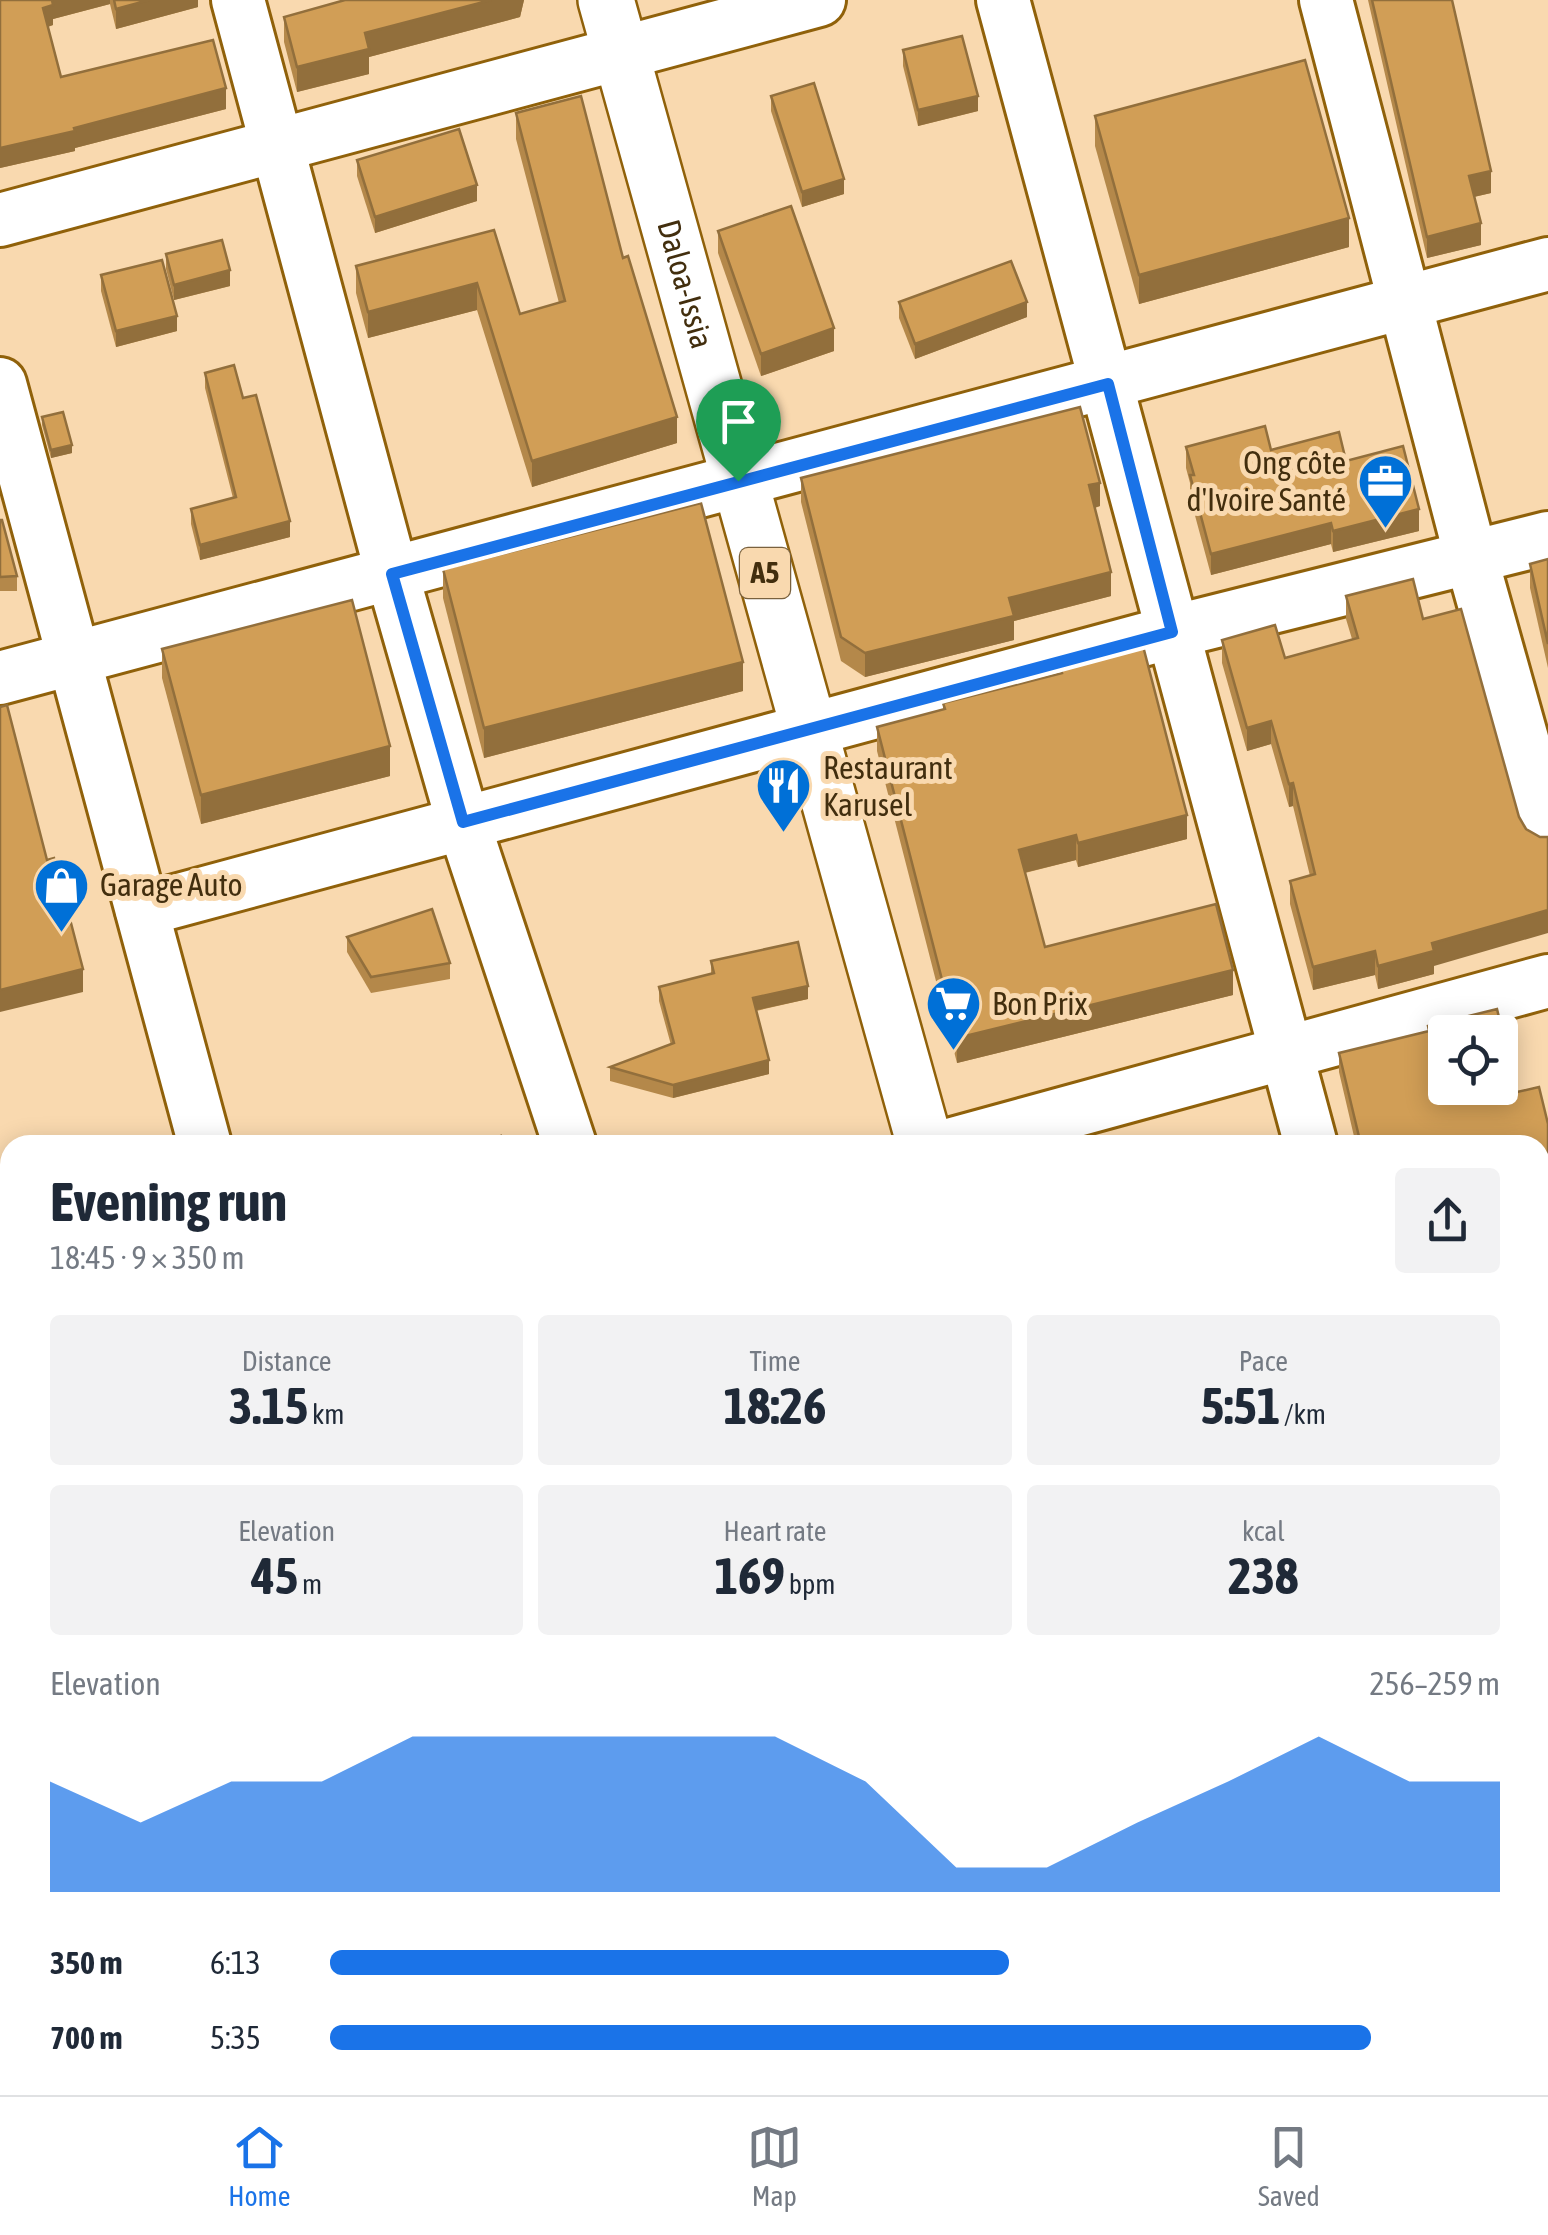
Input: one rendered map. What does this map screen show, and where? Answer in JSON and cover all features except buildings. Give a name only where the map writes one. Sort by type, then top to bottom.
[{"type":"main road","name":"Daloa-Issia","points":[[606,0],[922,1135]]},
{"type":"street","points":[[238,0],[392,574],[463,822],[567,1135]]},
{"type":"street","points":[[0,220],[818,0]]},
{"type":"street","points":[[1003,0],[1308,1135]]},
{"type":"street","points":[[1326,0],[1471,558],[1548,832]]},
{"type":"street","points":[[0,678],[1548,264]]},
{"type":"street","points":[[0,384],[202,1135]]},
{"type":"street","points":[[142,910],[1172,632],[1548,538]]},
{"type":"street","points":[[985,1135],[1548,981]]},
{"type":"place","name":"Ong côte d'Ivoire Santé","points":[[1385,530]]},
{"type":"place","name":"Restaurant Karusel","points":[[784,835]]},
{"type":"place","name":"Garage Auto","points":[[61,934]]},
{"type":"place","name":"Bon Prix","points":[[953,1053]]},
{"type":"route","points":[[1108,384],[1172,632],[463,822],[392,574],[738,481],[1108,384]]}]
